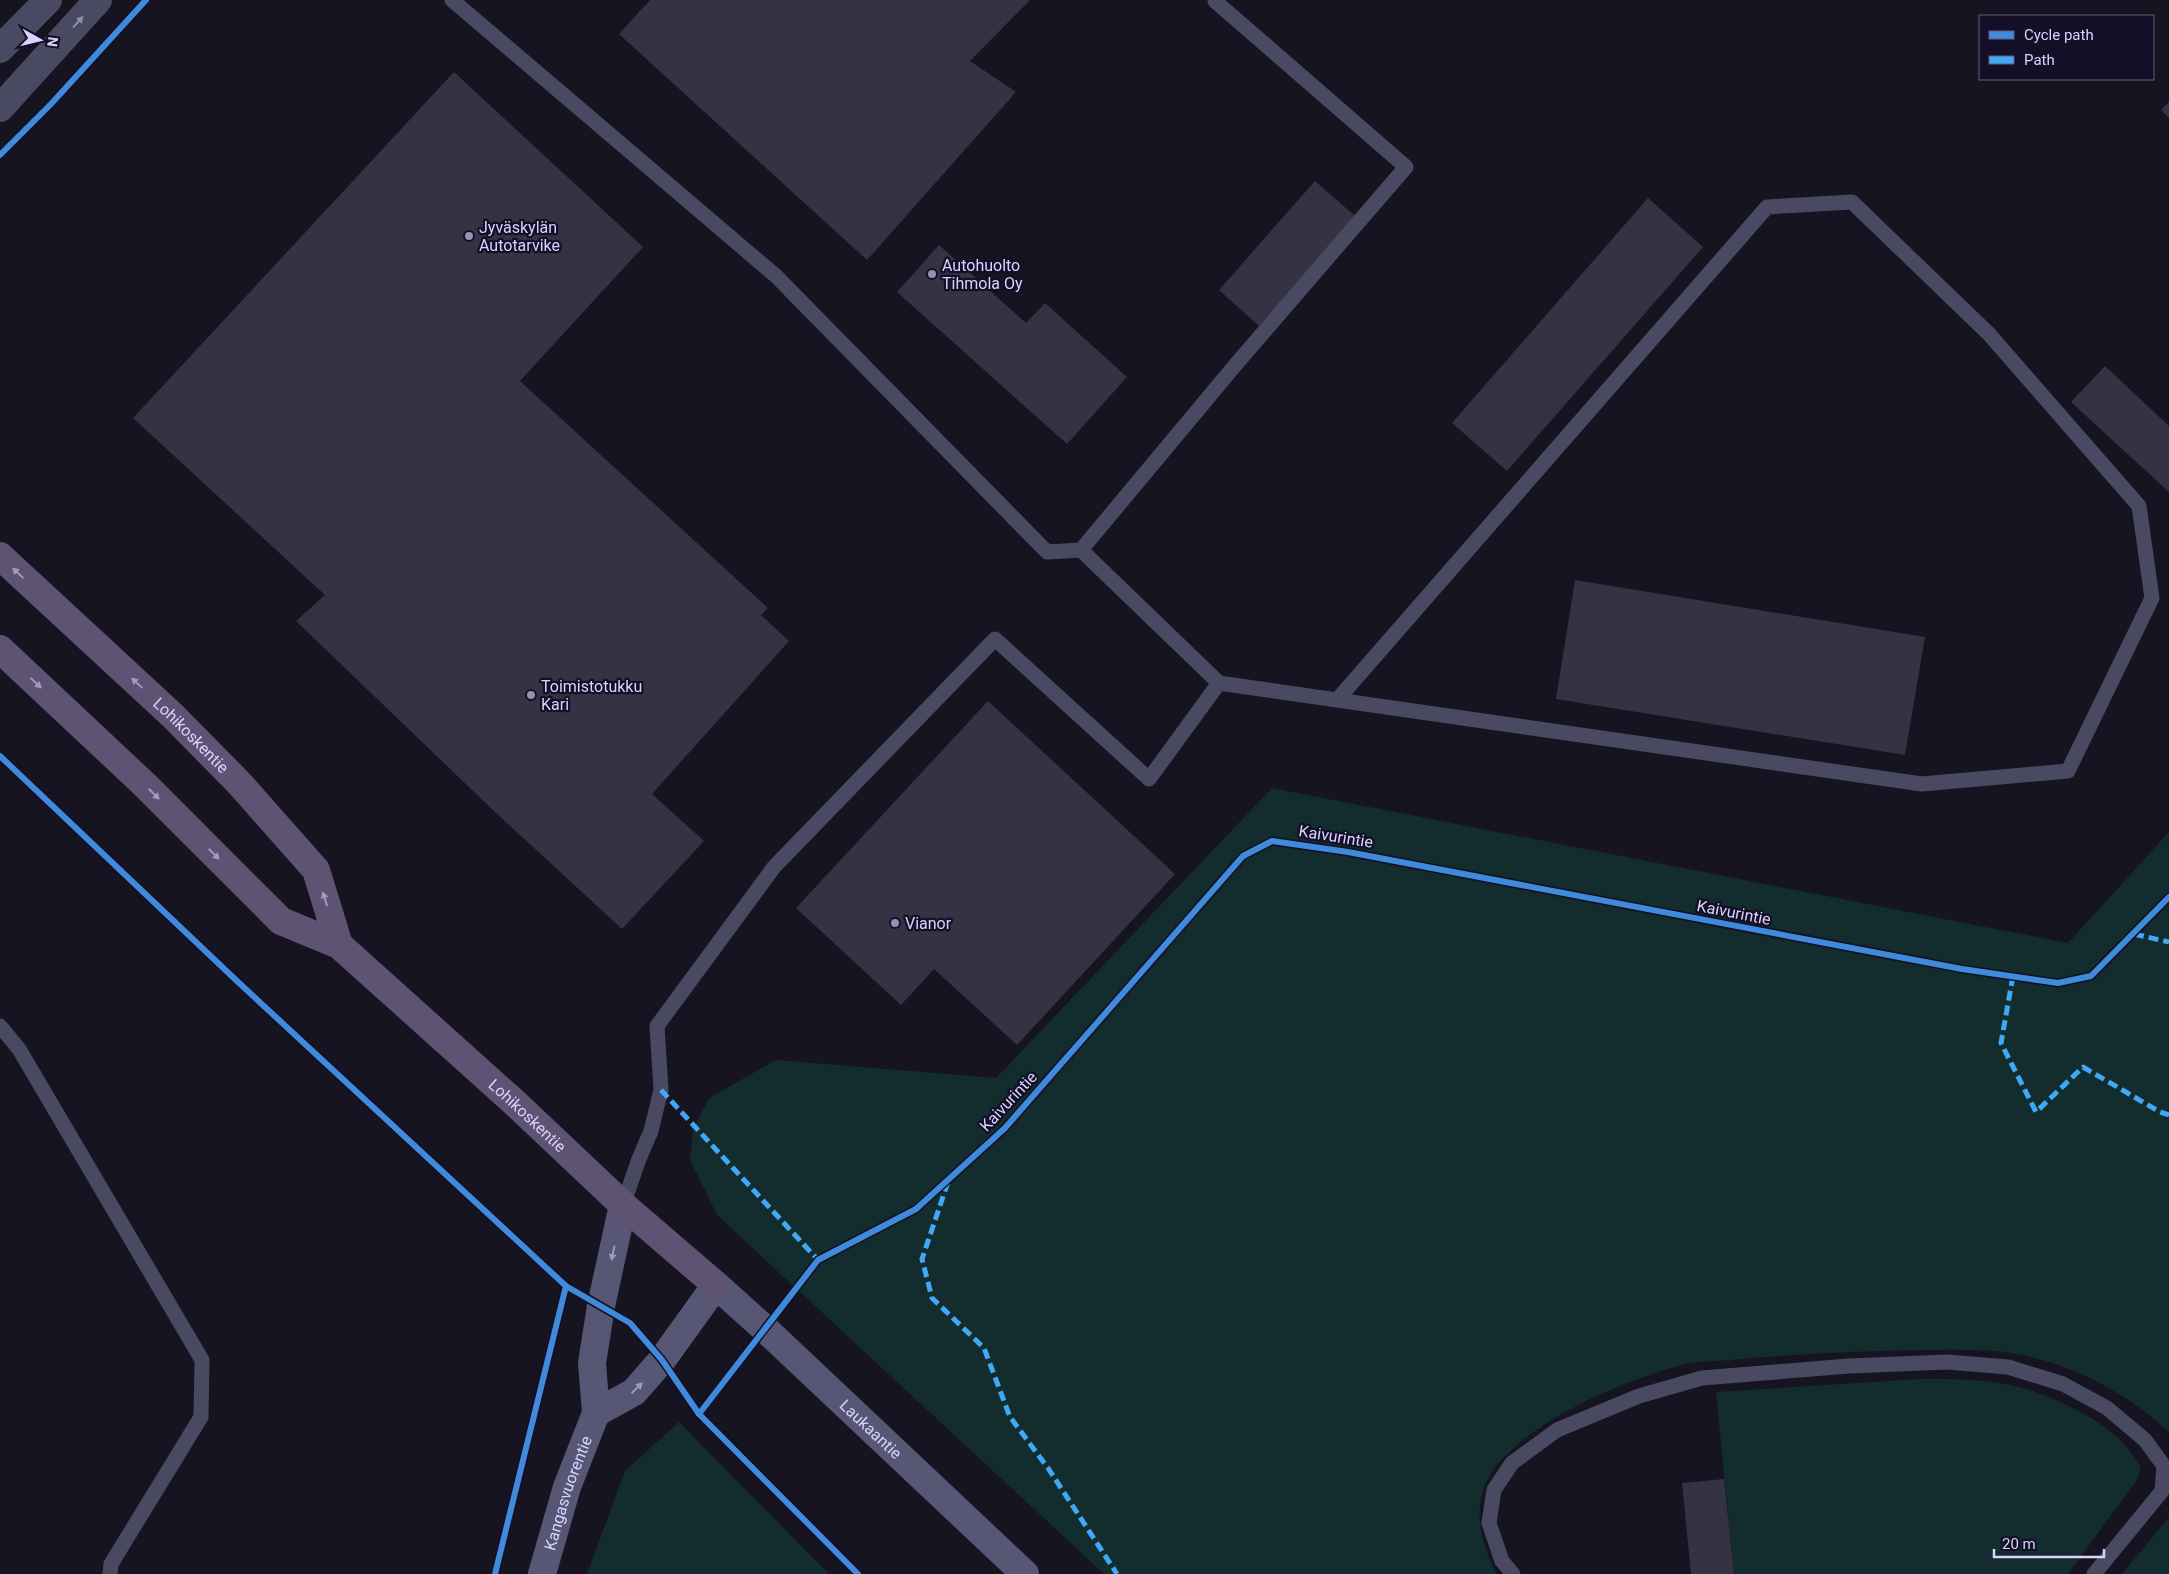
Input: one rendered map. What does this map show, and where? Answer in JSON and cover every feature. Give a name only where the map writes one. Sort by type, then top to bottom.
[{"type":"main road","name":"Lohikoskentie","points":[[0,556],[173,716],[240,784],[316,870],[339,945]]},
{"type":"main road","name":"Lohikoskentie","points":[[0,650],[152,792],[281,921],[339,945],[515,1103],[624,1205],[716,1285]]},
{"type":"main road","name":"Kangasvuorentie","points":[[542,1574],[567,1487],[596,1413],[592,1363],[601,1306],[624,1205]]},
{"type":"main road","points":[[596,1413],[634,1392],[662,1360],[716,1285]]},
{"type":"main road","name":"Laukaantie","points":[[716,1285],[772,1335],[1025,1574]]},
{"type":"street","points":[[0,49],[48,0]]},
{"type":"street","points":[[0,108],[98,0]]},
{"type":"lane","points":[[452,0],[776,276],[1047,552],[1081,550],[1237,363],[1406,167],[1216,0]]},
{"type":"lane","points":[[1081,550],[1220,683],[1337,700],[1922,784],[2068,771],[2152,598],[2139,506],[1989,334],[1852,202],[1767,207],[1337,700]]},
{"type":"lane","points":[[624,1205],[639,1158],[651,1131],[661,1090],[657,1026],[774,867],[995,640],[1149,779],[1220,683]]},
{"type":"lane","points":[[0,1026],[19,1049],[202,1360],[201,1417],[112,1564],[110,1574]]},
{"type":"lane","points":[[1513,1574],[1502,1561],[1489,1523],[1494,1490],[1512,1463],[1557,1430],[1640,1396],[1702,1378],[1849,1366],[1947,1362],[2008,1367],[2063,1384],[2107,1408],[2145,1440],[2164,1466],[2162,1491],[2094,1574]]},
{"type":"green space","points":[[1272,788],[2068,943],[2169,832],[2169,1432],[2133,1403],[2093,1380],[2050,1362],[2001,1351],[1849,1352],[1697,1362],[1661,1371],[1633,1381],[1573,1408],[1544,1425],[1519,1443],[1499,1463],[1485,1485],[1480,1507],[1481,1531],[1484,1543],[1497,1574],[1104,1574],[717,1215],[690,1160],[693,1129],[709,1098],[776,1060],[996,1078]]},
{"type":"green space","points":[[1921,1379],[1984,1381],[2019,1387],[2035,1392],[2069,1406],[2101,1424],[2124,1444],[2141,1466],[2137,1480],[2068,1574],[1734,1574],[1716,1392]]},
{"type":"green space","points":[[679,1422],[829,1574],[587,1574],[625,1471]]},
{"type":"green space","points":[[2169,1517],[2169,1574],[2122,1574]]},
{"type":"building","points":[[650,0],[1030,0],[970,61],[1016,92],[867,260],[619,34]]},
{"type":"building","points":[[454,72],[643,247],[520,381],[768,608],[761,615],[789,641],[652,794],[704,841],[622,929],[496,813],[296,621],[325,595],[133,418]]},
{"type":"building","points":[[2169,102],[2169,118],[2161,110]]},
{"type":"building","points":[[1315,181],[1355,216],[1259,326],[1219,290]]},
{"type":"building","points":[[1648,198],[1703,247],[1507,471],[1452,423]]},
{"type":"building","points":[[939,245],[1026,323],[1045,303],[1127,377],[1067,444],[897,292]]},
{"type":"building","points":[[2105,366],[2169,426],[2169,492],[2071,402]]},
{"type":"building","points":[[1575,580],[1925,637],[1905,755],[1556,699]]},
{"type":"building","points":[[988,701],[1175,874],[1017,1045],[934,969],[901,1005],[796,908]]},
{"type":"building","points":[[1724,1479],[1734,1574],[1691,1574],[1682,1483]]},
{"type":"marked path","points":[[2134,934],[2169,942]]},
{"type":"marked path","points":[[2013,976],[2001,1043],[2036,1112],[2083,1067],[2160,1112],[2169,1115]]},
{"type":"marked path","points":[[661,1090],[818,1260]]},
{"type":"marked path","points":[[948,1182],[922,1259],[932,1298],[984,1348],[1010,1417],[1048,1468],[1117,1574]]},
{"type":"cycle path","points":[[0,155],[51,104],[146,0]]},
{"type":"cycle path","points":[[0,756],[238,982],[566,1286],[630,1323],[662,1360],[699,1414],[858,1574]]},
{"type":"cycle path","name":"Kaivurintie","points":[[699,1414],[818,1260],[916,1209],[1005,1128],[1243,856],[1272,841],[1348,852],[1962,969],[2058,983],[2091,976],[2169,897]]},
{"type":"cycle path","points":[[495,1574],[566,1286]]},
{"type":"place","name":"Jyväskylän Autotarvike","points":[[469,236]]},
{"type":"place","name":"Autohuolto Tihmola Oy","points":[[932,274]]},
{"type":"place","name":"Toimistotukku Kari","points":[[531,695]]},
{"type":"place","name":"Vianor","points":[[895,923]]}]
